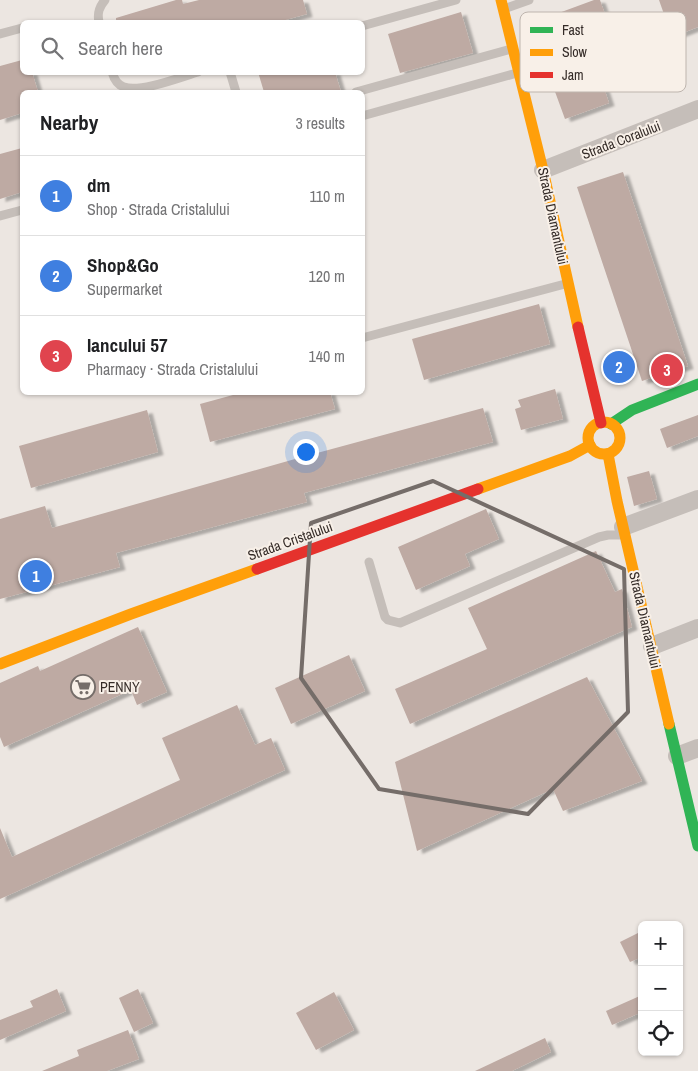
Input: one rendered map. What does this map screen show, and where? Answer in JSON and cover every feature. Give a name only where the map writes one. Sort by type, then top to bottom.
[{"type":"street","name":"Strada Diamantului","points":[[502,5],[520,72]]},
{"type":"street","name":"Strada Diamantului","points":[[525,92],[567,284],[606,424]]},
{"type":"street","name":"Strada Coralului","points":[[543,170],[698,109]]},
{"type":"street","points":[[632,427],[620,439],[616,449],[608,454],[596,452],[590,445],[590,432],[596,425],[606,424],[632,410],[698,384]]},
{"type":"street","points":[[655,414],[698,395]]},
{"type":"street","points":[[606,424],[618,430],[620,439]]},
{"type":"street","name":"Strada Cristalului","points":[[0,664],[140,610],[570,456],[590,445]]},
{"type":"street","name":"Strada Diamantului","points":[[608,454],[624,532],[698,846]]},
{"type":"street","points":[[624,532],[698,499]]},
{"type":"street","points":[[652,646],[698,628]]},
{"type":"street","points":[[677,756],[698,748]]},
{"type":"lane","points":[[98,20],[97,16],[100,5],[105,0]]},
{"type":"lane","points":[[365,25],[456,0]]},
{"type":"lane","name":"Strada Diamantului","points":[[502,5],[529,0]]},
{"type":"lane","points":[[0,34],[20,29]]},
{"type":"lane","points":[[363,90],[514,48]]},
{"type":"lane","points":[[365,115],[520,72]]},
{"type":"lane","points":[[113,75],[114,80],[123,87],[137,89],[187,75]]},
{"type":"lane","points":[[231,75],[235,90]]},
{"type":"lane","points":[[0,216],[20,211]]},
{"type":"lane","points":[[365,337],[567,284]]},
{"type":"lane","points":[[368,562],[385,617],[388,620],[400,623],[599,537],[624,532]]},
{"type":"highlighted area","points":[[433,481],[624,569],[628,712],[528,814],[379,789],[301,678],[311,523]]},
{"type":"building","points":[[176,0],[182,0],[183,4],[199,0],[303,0],[307,14],[285,20],[116,20],[116,18]]},
{"type":"building","points":[[594,0],[600,0],[604,12],[561,12]]},
{"type":"building","points":[[659,0],[698,0],[698,27],[686,32],[686,12],[663,12]]},
{"type":"building","points":[[461,12],[473,53],[400,73],[388,34]]},
{"type":"building","points":[[20,61],[20,75],[33,75],[37,90],[20,90],[20,114],[0,120],[0,66]]},
{"type":"building","points":[[259,75],[336,75],[340,90],[263,90]]},
{"type":"building","points":[[555,92],[605,92],[609,103],[565,119]]},
{"type":"building","points":[[20,149],[20,193],[0,199],[0,154]]},
{"type":"building","points":[[623,172],[688,366],[642,381],[577,187]]},
{"type":"building","points":[[539,304],[550,344],[424,380],[412,339]]},
{"type":"building","points":[[555,389],[563,419],[521,430],[515,409],[521,407],[518,400]]},
{"type":"building","points":[[233,395],[331,395],[335,409],[210,442],[200,404]]},
{"type":"building","points":[[483,408],[493,442],[304,493],[307,502],[116,553],[120,567],[0,599],[0,519],[45,506],[52,528]]},
{"type":"building","points":[[147,410],[158,452],[31,488],[19,446]]},
{"type":"building","points":[[698,415],[698,436],[667,448],[660,429]]},
{"type":"building","points":[[649,471],[657,499],[634,506],[627,477]]},
{"type":"building","points":[[486,509],[499,539],[465,554],[470,566],[416,590],[398,547]]},
{"type":"building","points":[[596,551],[615,592],[622,589],[632,627],[410,724],[395,689],[487,649],[468,608]]},
{"type":"building","name":"PENNY","points":[[138,627],[167,692],[137,705],[131,690],[4,747],[0,737],[0,683],[38,666],[40,671]]},
{"type":"building","points":[[349,655],[365,691],[291,724],[275,688]]},
{"type":"building","points":[[587,677],[642,781],[563,811],[553,789],[417,851],[395,762]]},
{"type":"building","points":[[237,705],[255,745],[271,738],[285,770],[0,899],[0,828],[12,857],[180,780],[162,738]]},
{"type":"building","points":[[638,933],[638,959],[630,962],[620,942]]},
{"type":"building","points":[[57,989],[66,1011],[0,1040],[0,1020],[33,1007],[30,1001]]},
{"type":"building","points":[[138,989],[153,1023],[134,1032],[119,998]]},
{"type":"building","points":[[334,992],[354,1030],[316,1050],[296,1013]]},
{"type":"building","points":[[638,997],[638,1014],[612,1025],[606,1011]]},
{"type":"building","points":[[128,1030],[139,1059],[107,1071],[42,1071],[79,1056],[77,1050]]},
{"type":"building","points":[[545,1038],[551,1052],[512,1071],[475,1071]]},
{"type":"traffic: fast","points":[[611,424],[632,410],[698,384]]},
{"type":"traffic: fast","points":[[669,724],[698,846]]},
{"type":"traffic: slow","points":[[501,0],[520,77]]},
{"type":"traffic: slow","points":[[524,92],[578,327]]},
{"type":"traffic: slow","points":[[604,422],[615,427],[620,438],[615,449],[604,454],[593,449],[588,438],[593,427],[604,422]]},
{"type":"traffic: slow","points":[[478,489],[570,456],[590,445]]},
{"type":"traffic: slow","points":[[608,454],[617,501],[669,724]]},
{"type":"traffic: slow","points":[[0,664],[257,569]]},
{"type":"traffic: jam","points":[[578,327],[601,423]]},
{"type":"traffic: jam","points":[[257,569],[478,489]]},
{"type":"place","name":"Shop&Go","points":[[619,367]]},
{"type":"place","name":"Iancului 57","points":[[667,370]]},
{"type":"place","name":"dm","points":[[36,576]]},
{"type":"place","name":"PENNY","points":[[83,687]]}]
